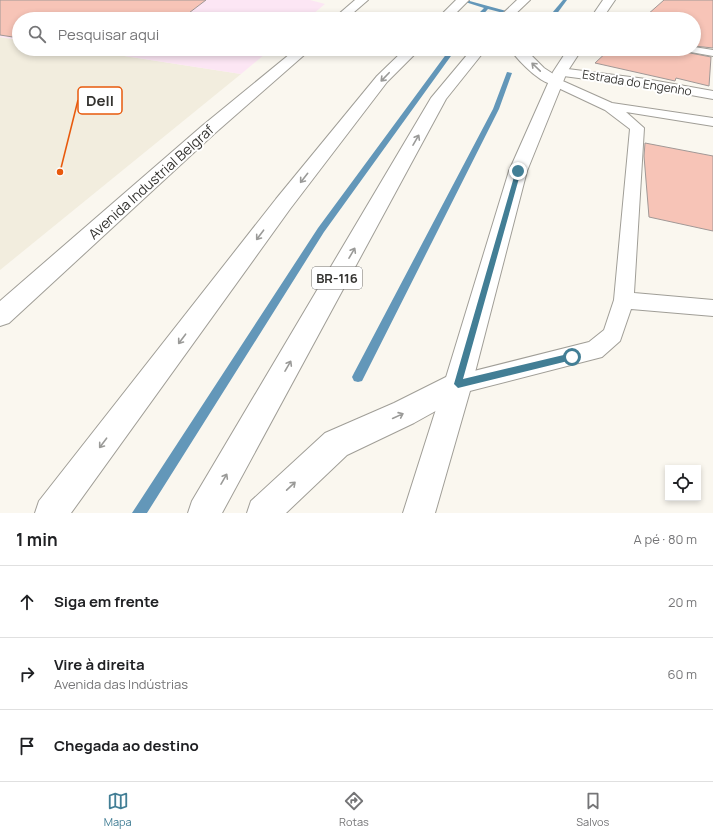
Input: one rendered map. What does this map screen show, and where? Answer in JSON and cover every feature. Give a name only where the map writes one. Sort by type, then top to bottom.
[{"type":"main road","points":[[449,12],[463,0]]},
{"type":"main road","points":[[511,12],[524,0]]},
{"type":"main road","points":[[601,12],[609,0]]},
{"type":"main road","points":[[346,12],[358,1]]},
{"type":"main road","name":"Avenida Industrial Belgraf","points":[[0,316],[208,130],[296,56]]},
{"type":"main road","points":[[51,513],[283,204],[382,79],[405,56]]},
{"type":"main road","name":"BR-116","points":[[204,513],[440,98],[473,56]]},
{"type":"main road","points":[[525,56],[539,71],[558,77]]},
{"type":"main road","points":[[419,513],[458,384],[518,171],[558,77],[571,56]]},
{"type":"main road","points":[[263,513],[336,444],[404,414],[458,384]]},
{"type":"lane","points":[[701,51],[713,53]]},
{"type":"lane","name":"Estrada do Engenho","points":[[558,77],[646,83],[713,95]]},
{"type":"lane","points":[[458,384],[595,350],[614,335],[624,300],[637,128],[627,118],[609,105],[558,77]]},
{"type":"lane","points":[[609,105],[713,122]]},
{"type":"lane","points":[[624,300],[713,308]]},
{"type":"shaded area","points":[[0,0],[310,0],[325,4],[315,12],[12,12],[12,39],[0,37]]},
{"type":"shaded area","points":[[0,37],[12,39],[12,56],[124,56],[241,74],[0,270]]},
{"type":"shaded area","points":[[124,56],[263,56],[241,74]]},
{"type":"building","points":[[0,0],[206,0],[190,12],[12,12],[12,37],[0,35]]},
{"type":"building","points":[[664,0],[713,0],[713,48],[701,47],[701,12],[650,12]]},
{"type":"building","points":[[701,55],[711,57],[709,86],[676,78],[675,81],[595,63],[602,56]]},
{"type":"building","points":[[645,143],[713,156],[713,231],[649,217],[644,156]]},
{"type":"waterway","points":[[461,0],[506,12]]},
{"type":"waterway","points":[[556,12],[565,0]]},
{"type":"waterway","points":[[482,12],[487,7]]},
{"type":"waterway","points":[[139,513],[321,230],[448,56]]},
{"type":"waterway","points":[[358,377],[496,109],[509,73]]},
{"type":"place","name":"Dell","points":[[60,172]]},
{"type":"route","points":[[518,171],[458,384],[572,357]]}]
